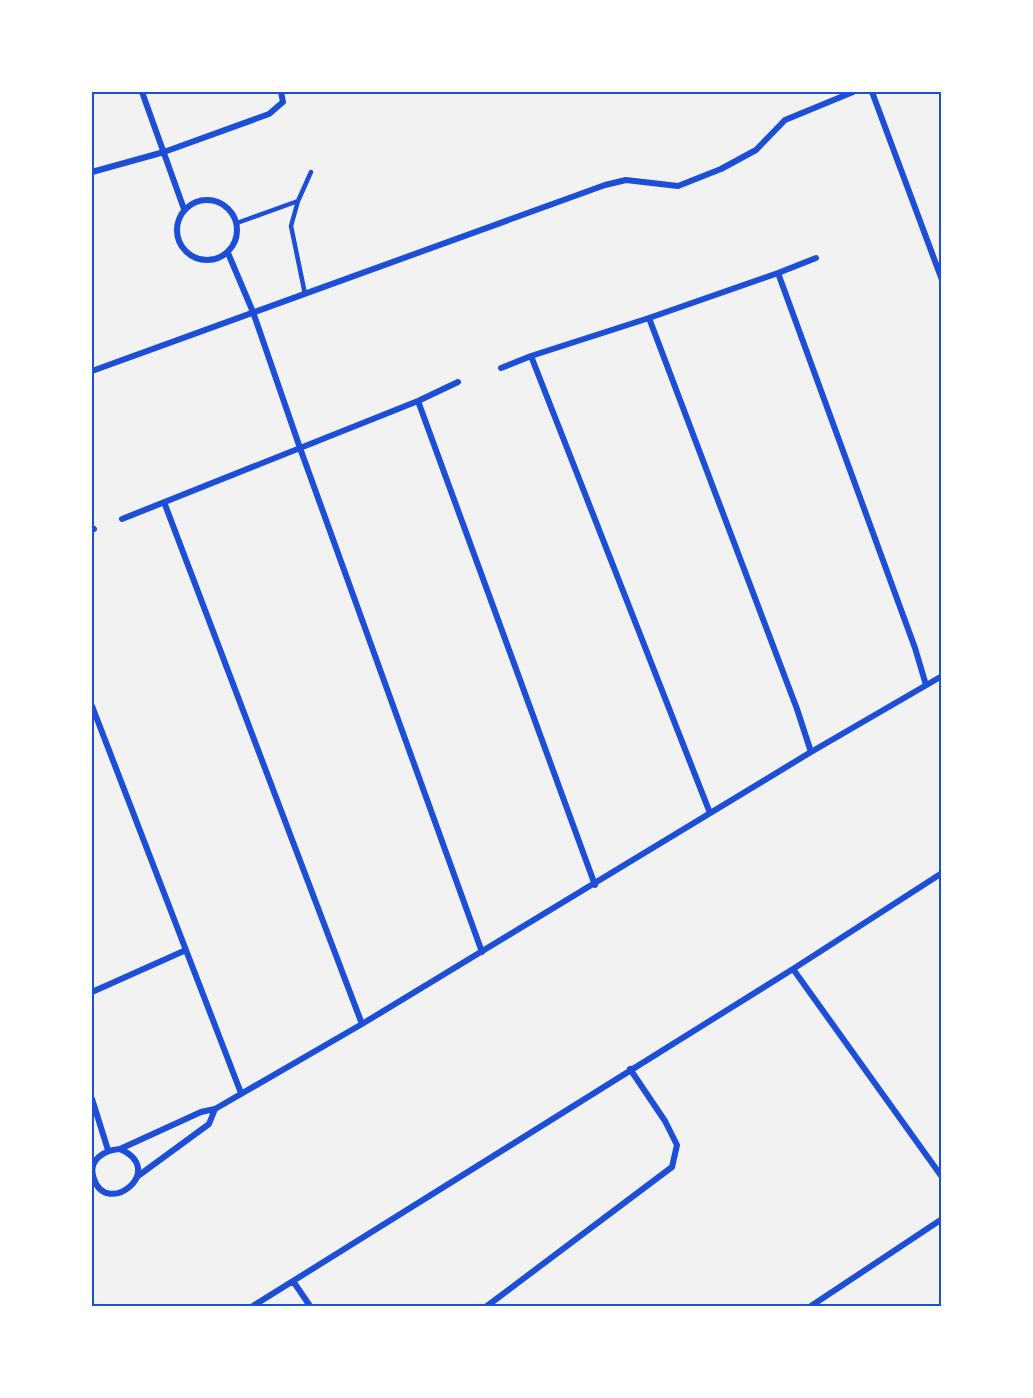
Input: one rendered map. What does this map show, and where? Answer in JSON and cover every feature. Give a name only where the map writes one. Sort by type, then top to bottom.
[{"type":"street","points":[[142,92],[184,209]]},
{"type":"street","points":[[92,172],[164,152],[269,114],[283,102],[281,92]]},
{"type":"street","points":[[92,371],[605,184],[626,180],[678,186],[756,150],[785,120],[853,92]]},
{"type":"street","points":[[872,92],[942,280]]},
{"type":"street","points":[[198,200],[214,200],[229,208],[237,223],[237,239],[228,253],[212,260],[194,257],[180,245],[177,226],[184,209],[198,200]]},
{"type":"street","points":[[228,253],[253,312],[482,952]]},
{"type":"street","points":[[501,368],[816,258]]},
{"type":"street","points":[[778,273],[915,648],[926,685]]},
{"type":"street","points":[[649,318],[812,752]]},
{"type":"street","points":[[531,356],[710,813]]},
{"type":"street","points":[[122,519],[418,401],[458,382]]},
{"type":"street","points":[[418,401],[595,885]]},
{"type":"street","points":[[164,502],[362,1024]]},
{"type":"street","points":[[215,1109],[209,1124],[138,1176],[132,1186],[123,1193],[111,1194],[100,1188],[94,1179],[93,1167],[98,1156],[108,1150],[120,1149],[201,1112],[215,1109],[362,1024],[595,885],[710,813],[942,676]]},
{"type":"street","points":[[92,706],[241,1093]]},
{"type":"street","points":[[253,1306],[793,969],[942,873]]},
{"type":"street","points":[[92,992],[186,950]]},
{"type":"street","points":[[793,969],[942,1177]]},
{"type":"street","points":[[487,1306],[672,1167],[677,1145],[630,1069]]},
{"type":"street","points":[[92,1099],[108,1150]]},
{"type":"street","points":[[120,1149],[131,1154],[137,1164],[138,1176]]},
{"type":"street","points":[[812,1306],[942,1219]]},
{"type":"street","points":[[293,1281],[310,1306]]},
{"type":"lane","points":[[305,294],[291,226],[298,201],[311,172]]},
{"type":"lane","points":[[237,223],[298,201]]}]
